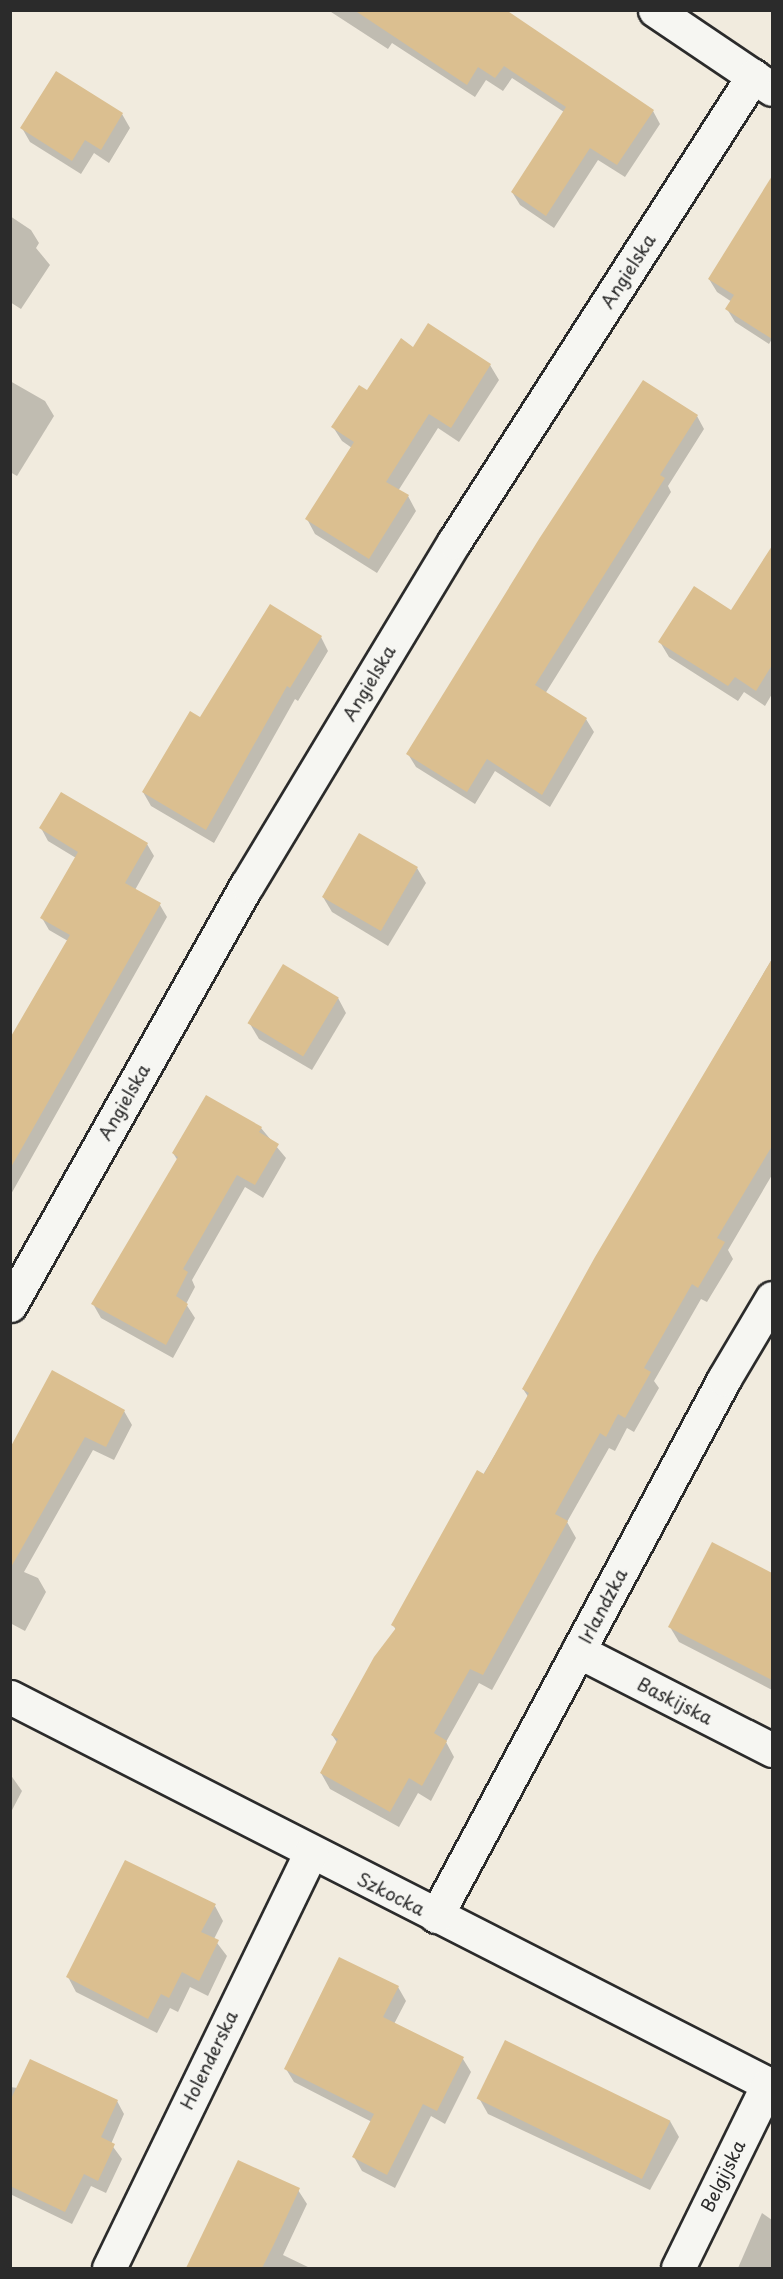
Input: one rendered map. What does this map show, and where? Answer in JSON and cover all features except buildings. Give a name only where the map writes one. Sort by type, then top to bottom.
[{"type":"street","points":[[655,10],[763,82]]},
{"type":"street","name":"Angielska","points":[[10,1305],[271,845],[454,542],[763,82]]},
{"type":"street","name":"Irlandzka","points":[[436,1916],[724,1379],[772,1298]]},
{"type":"street","name":"Baskijska","points":[[578,1652],[772,1750]]},
{"type":"street","name":"Szkocka","points":[[10,1697],[770,2085]]},
{"type":"street","name":"Holenderska","points":[[109,2268],[311,1852]]},
{"type":"street","name":"Belgijska","points":[[678,2268],[770,2085]]}]
